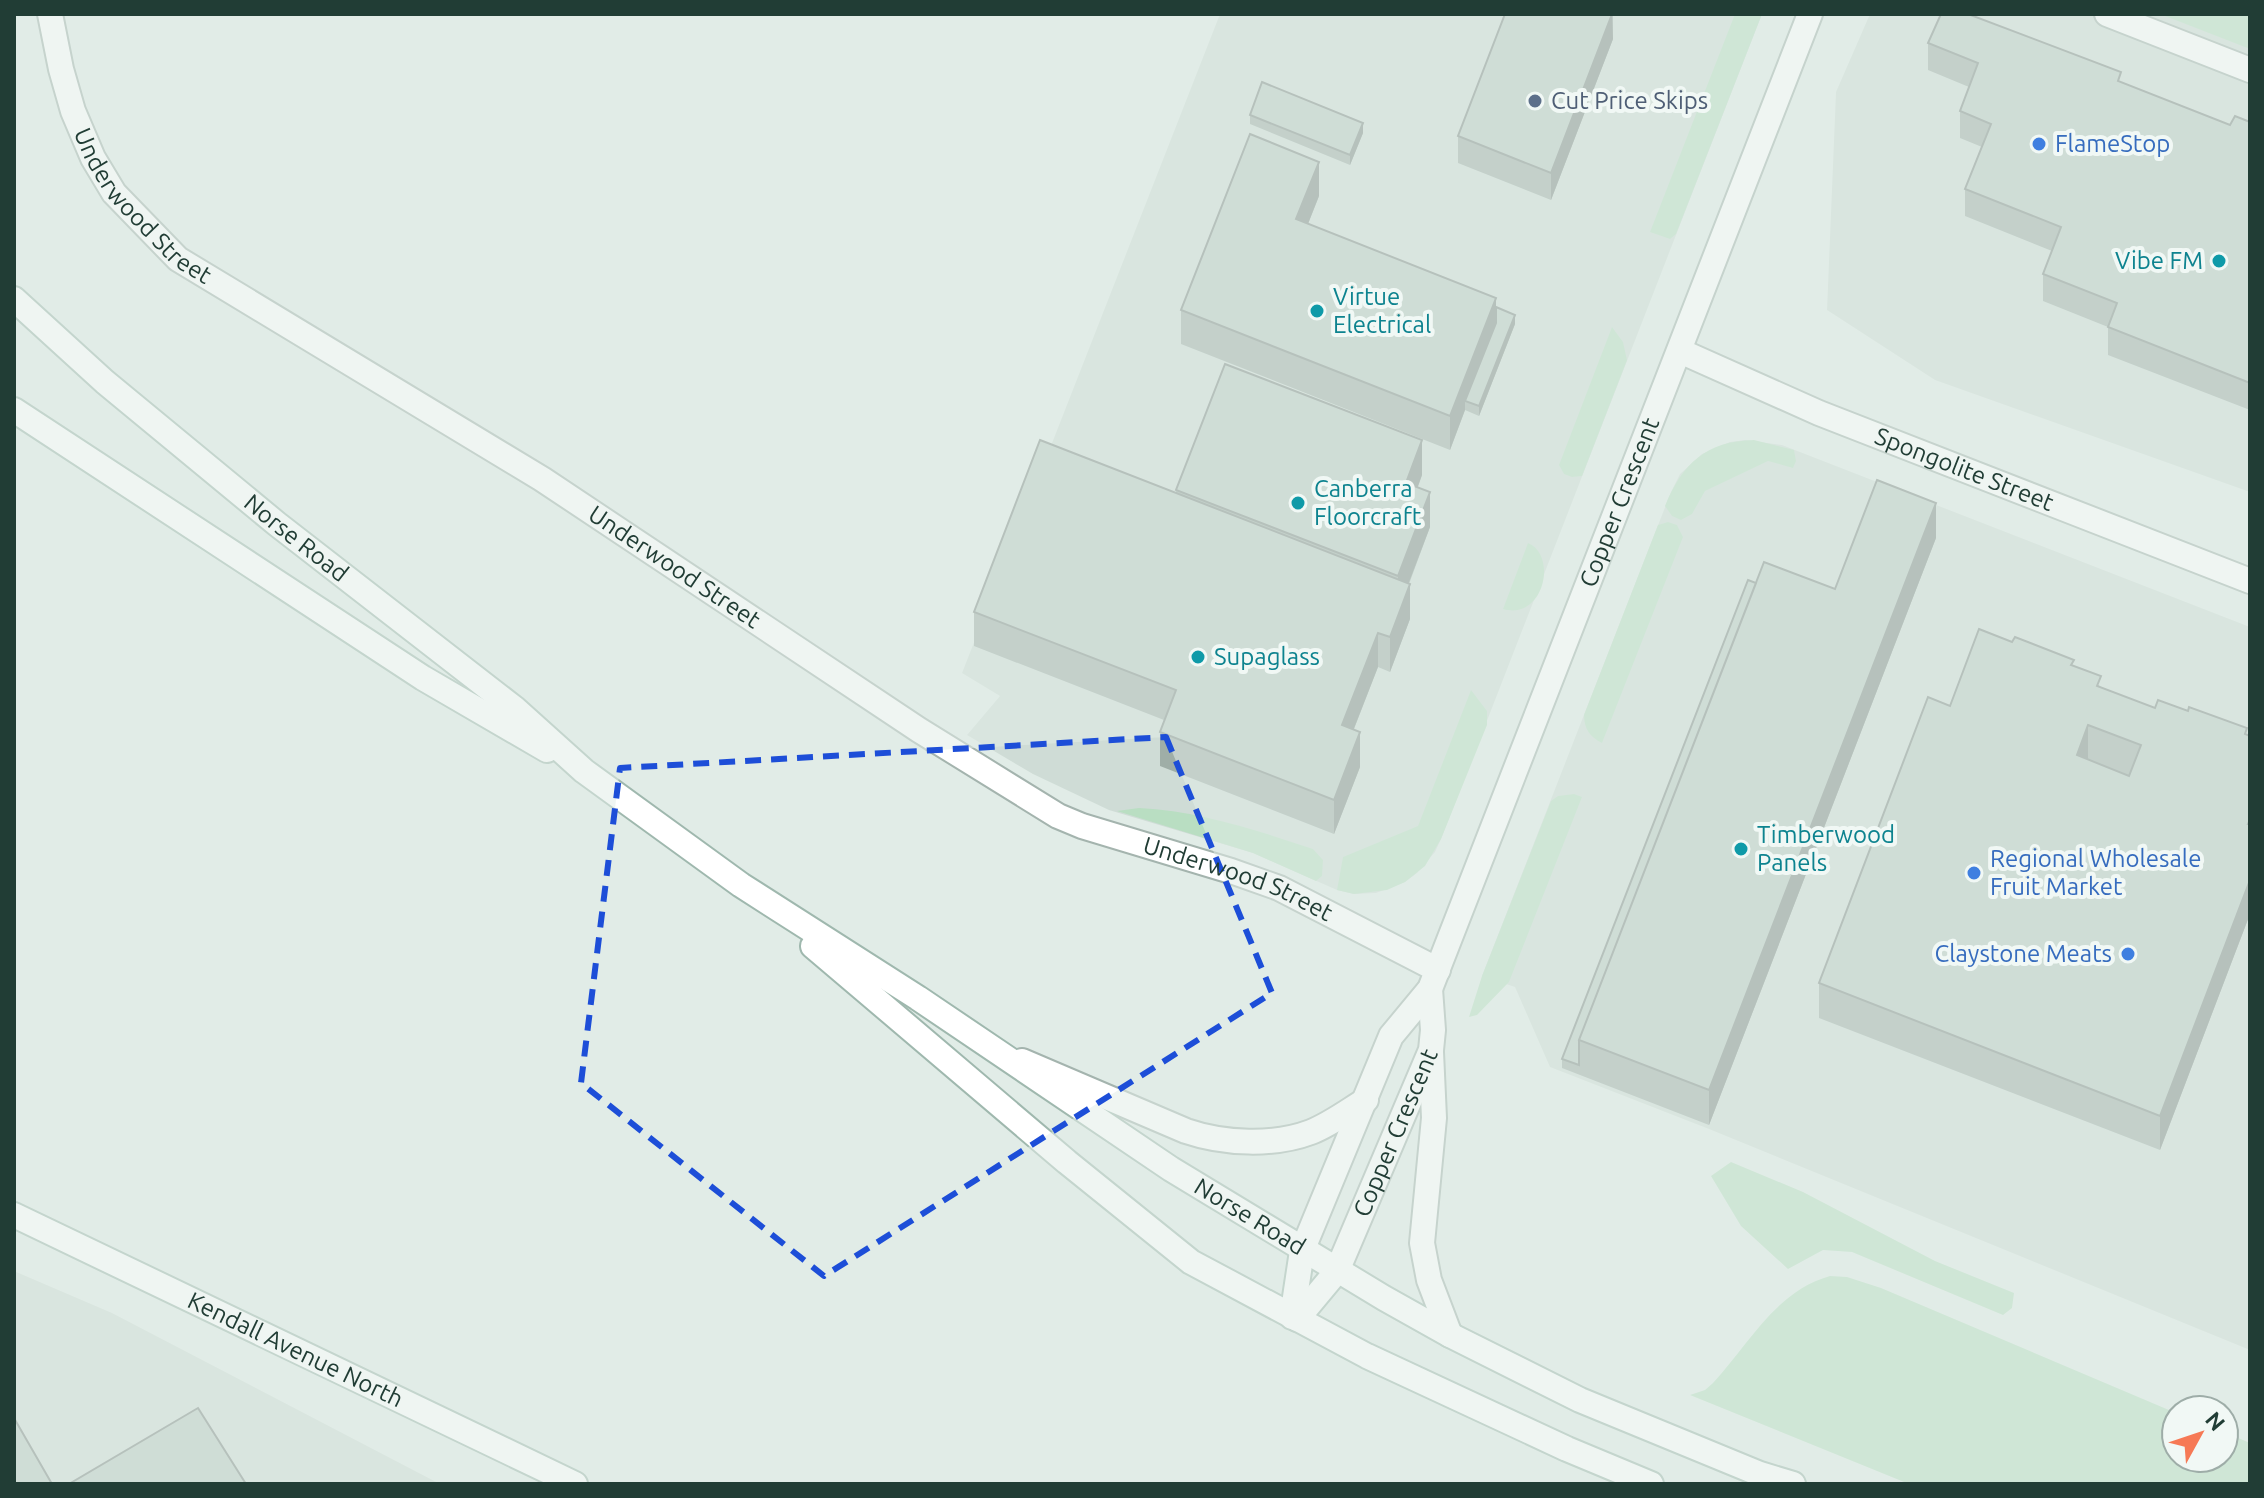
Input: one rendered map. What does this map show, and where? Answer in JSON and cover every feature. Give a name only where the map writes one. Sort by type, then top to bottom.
[{"type":"street","name":"Underwood Street","points":[[50,14],[69,97],[93,158],[114,193],[178,259],[542,479],[919,730],[1058,816],[1279,888],[1434,980]]},
{"type":"street","name":"Copper Crescent","points":[[1294,1318],[1302,1251],[1391,1036],[1434,980],[1810,14]]},
{"type":"street","points":[[2107,14],[2250,70]]},
{"type":"street","name":"Norse Road","points":[[14,299],[157,426],[277,524],[514,708],[584,771],[741,885],[994,1049],[1149,1155],[1337,1271],[1450,1335],[1580,1400],[1760,1474],[1793,1484]]},
{"type":"street","name":"Spongolite Street","points":[[1680,351],[1819,413],[2250,581]]},
{"type":"street","name":"Norse Road","points":[[14,410],[423,678],[584,771]]},
{"type":"street","name":"Norse Road","points":[[741,885],[1067,1162],[1191,1262],[1367,1356],[1567,1449],[1651,1484]]},
{"type":"street","name":"Copper Crescent","points":[[1294,1318],[1337,1271],[1431,1050],[1434,980]]},
{"type":"street","points":[[994,1049],[1211,1139],[1292,1138],[1325,1126],[1366,1100]]},
{"type":"street","points":[[1431,1050],[1434,1118],[1422,1243],[1429,1280],[1450,1335]]},
{"type":"street","name":"Kendall Avenue North","points":[[17,1222],[575,1484]]},
{"type":"highlighted area","points":[[1166,737],[1272,993],[824,1276],[581,1083],[620,768]]},
{"type":"shaded area","points":[[1220,14],[1762,14],[1441,839],[1435,852],[1417,873],[1405,882],[1376,893],[1354,894],[1337,890],[1253,853],[1109,810],[1033,774],[967,735],[1000,696],[962,673]]},
{"type":"shaded area","points":[[1870,14],[2250,14],[2250,492],[1935,380],[1827,310],[1836,92]]},
{"type":"shaded area","points":[[1745,440],[1782,445],[2250,627],[2250,1350],[1550,1067],[1515,987],[1482,976],[1671,492],[1680,474],[1702,454],[1730,442]]},
{"type":"shaded area","points":[[14,1271],[112,1313],[440,1484],[14,1484]]},
{"type":"green space","points":[[1735,14],[1762,14],[1676,234],[1670,239],[1650,232]]},
{"type":"green space","points":[[2160,14],[2250,14],[2250,49]]},
{"type":"green space","points":[[1612,327],[1623,342],[1627,360],[1582,476],[1572,477],[1564,474],[1559,465]]},
{"type":"green space","points":[[1754,440],[1794,450],[1796,461],[1793,468],[1768,461],[1705,491],[1692,514],[1681,520],[1672,516],[1665,506],[1688,467],[1709,450],[1737,441]]},
{"type":"green space","points":[[1668,522],[1677,525],[1683,537],[1602,743],[1588,732],[1584,715],[1658,525]]},
{"type":"green space","points":[[1528,543],[1543,560],[1542,585],[1537,597],[1528,605],[1517,610],[1503,609]]},
{"type":"green space","points":[[1471,690],[1487,711],[1487,725],[1441,839],[1425,866],[1405,882],[1387,890],[1354,894],[1337,890],[1343,857],[1418,826]]},
{"type":"green space","points":[[1574,794],[1582,797],[1509,982],[1477,1015],[1469,1017],[1551,801],[1558,796]]},
{"type":"green space","points":[[1139,808],[1205,817],[1313,849],[1323,860],[1322,876],[1316,881],[1253,853],[1117,811]]},
{"type":"green space","points":[[1731,1162],[1803,1192],[1935,1261],[2014,1293],[2012,1308],[2003,1315],[1852,1252],[1823,1250],[1788,1269],[1741,1226],[1711,1176]]},
{"type":"green space","points":[[1830,1276],[1847,1277],[1881,1288],[2160,1406],[2160,1474],[2240,1474],[2240,1439],[2250,1443],[2250,1484],[1909,1484],[1690,1395],[1705,1390],[1713,1383],[1765,1320],[1811,1283]]},
{"type":"building","name":"Cut Price Skips","points":[[1505,14],[1612,14],[1551,173],[1458,136]]},
{"type":"building","points":[[1941,14],[1968,14],[2121,72],[2118,81],[2230,125],[2235,116],[2250,122],[2250,383],[2108,327],[2117,303],[2043,274],[2061,227],[1965,189],[1991,124],[1960,111],[1978,63],[1928,43]]},
{"type":"building","points":[[1262,82],[1363,123],[1350,155],[1250,115]]},
{"type":"building","name":"Virtue Electrical","points":[[1250,134],[1319,162],[1296,219],[1496,298],[1450,416],[1181,310]]},
{"type":"building","points":[[1496,307],[1515,315],[1479,406],[1465,401],[1496,323]]},
{"type":"building","name":"Canberra Floorcraft","points":[[1225,364],[1422,440],[1406,483],[1430,492],[1398,576],[1176,490]]},
{"type":"building","name":"Supaglass","points":[[1040,440],[1410,584],[1390,637],[1378,633],[1342,725],[1360,732],[1334,800],[1160,732],[1176,690],[974,612]]},
{"type":"building","name":"Timberwood Panels","points":[[1877,480],[1936,503],[1709,1090],[1579,1040],[1764,562],[1835,589]]},
{"type":"building","points":[[1748,580],[1756,583],[1579,1040],[1579,1065],[1562,1059]]},
{"type":"building","points":[[1979,629],[2012,642],[2015,637],[2074,660],[2071,665],[2101,676],[2097,686],[2155,708],[2158,700],[2188,711],[2189,707],[2247,728],[2245,734],[2250,736],[2250,880],[2160,1116],[1819,983],[1928,697],[1950,706]],"holes":[[[2088,725],[2141,745],[2129,776],[2077,755]]]},
{"type":"building","points":[[198,1408],[246,1484],[69,1484]]},
{"type":"building","points":[[14,1418],[52,1484],[14,1484]]},
{"type":"place","name":"Cut Price Skips","points":[[1535,101]]},
{"type":"place","name":"FlameStop","points":[[2039,144]]},
{"type":"place","name":"Vibe FM","points":[[2219,261]]},
{"type":"place","name":"Virtue Electrical","points":[[1317,311]]},
{"type":"place","name":"Canberra Floorcraft","points":[[1298,503]]},
{"type":"place","name":"Supaglass","points":[[1198,657]]},
{"type":"place","name":"Timberwood Panels","points":[[1741,849]]},
{"type":"place","name":"Regional Wholesale Fruit Market","points":[[1974,873]]},
{"type":"place","name":"Claystone Meats","points":[[2128,954]]}]
